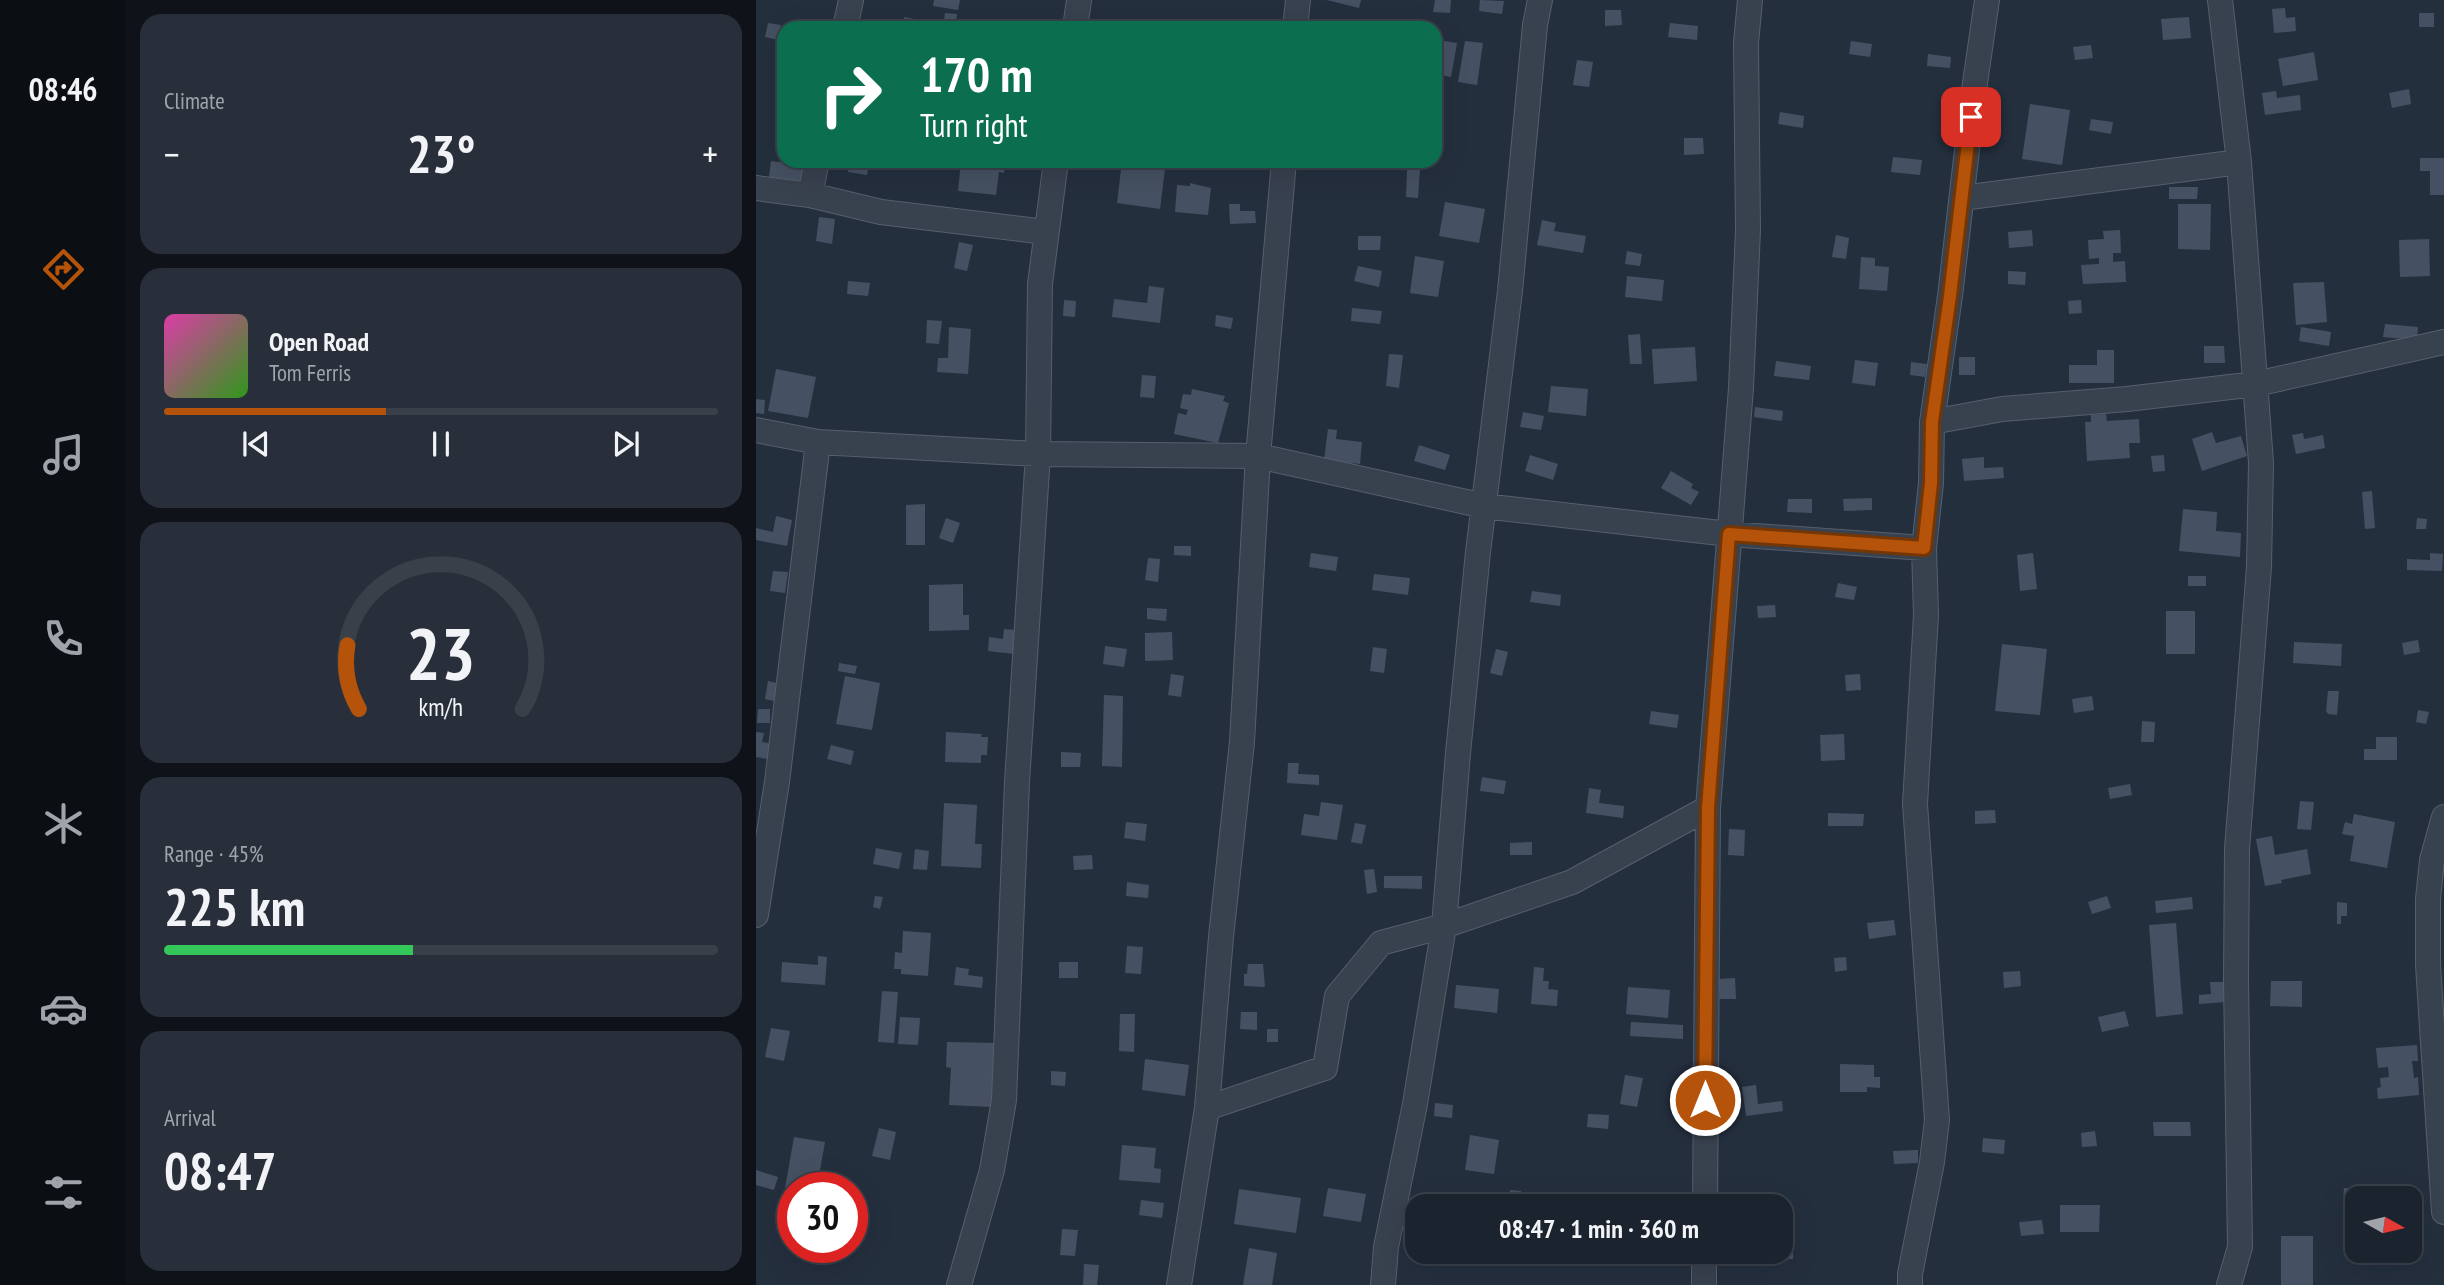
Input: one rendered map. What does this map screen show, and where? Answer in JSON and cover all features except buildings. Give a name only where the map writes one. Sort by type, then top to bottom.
[{"type":"street","points":[[846,21],[851,0]]},
{"type":"street","points":[[1076,21],[1079,0]]},
{"type":"street","points":[[1296,21],[1298,0]]},
{"type":"street","points":[[1383,1285],[1386,1247],[1415,1104],[1444,926],[1459,740],[1510,291],[1535,25],[1540,0]]},
{"type":"street","points":[[1704,1194],[1708,808],[1741,388],[1748,230],[1746,43],[1750,0]]},
{"type":"street","points":[[1910,1285],[1937,1120],[1915,804],[1926,615],[1924,548],[1931,483],[1932,422],[1987,0]]},
{"type":"street","points":[[2220,0],[2238,162],[2261,463],[2259,567],[2237,849],[2240,1247],[2228,1285]]},
{"type":"street","points":[[1962,198],[2238,162]]},
{"type":"street","points":[[810,195],[816,168]]},
{"type":"street","points":[[959,1285],[992,1170],[1004,1100],[1017,782],[1038,454],[1040,284],[1055,168]]},
{"type":"street","points":[[1179,1285],[1207,1108],[1221,937],[1242,742],[1258,456],[1283,168]]},
{"type":"street","points":[[756,188],[810,195],[881,212],[1045,232]]},
{"type":"street","points":[[1932,422],[2001,409],[2127,399],[2256,384],[2444,342]]},
{"type":"street","points":[[756,430],[818,442],[1038,454],[1258,456],[1484,506],[1729,534],[1924,548]]},
{"type":"street","points":[[756,915],[777,782],[818,442]]},
{"type":"street","points":[[1207,1108],[1325,1068],[1337,996],[1381,943],[1444,926],[1573,881],[1708,808]]},
{"type":"street","points":[[2444,817],[2432,860],[2428,898],[2428,965],[2444,1212]]},
{"type":"street","points":[[1704,1264],[1704,1285]]},
{"type":"route","points":[[1705,1100],[1708,808],[1729,534],[1924,548],[1931,483],[1932,422],[1971,117]]}]
